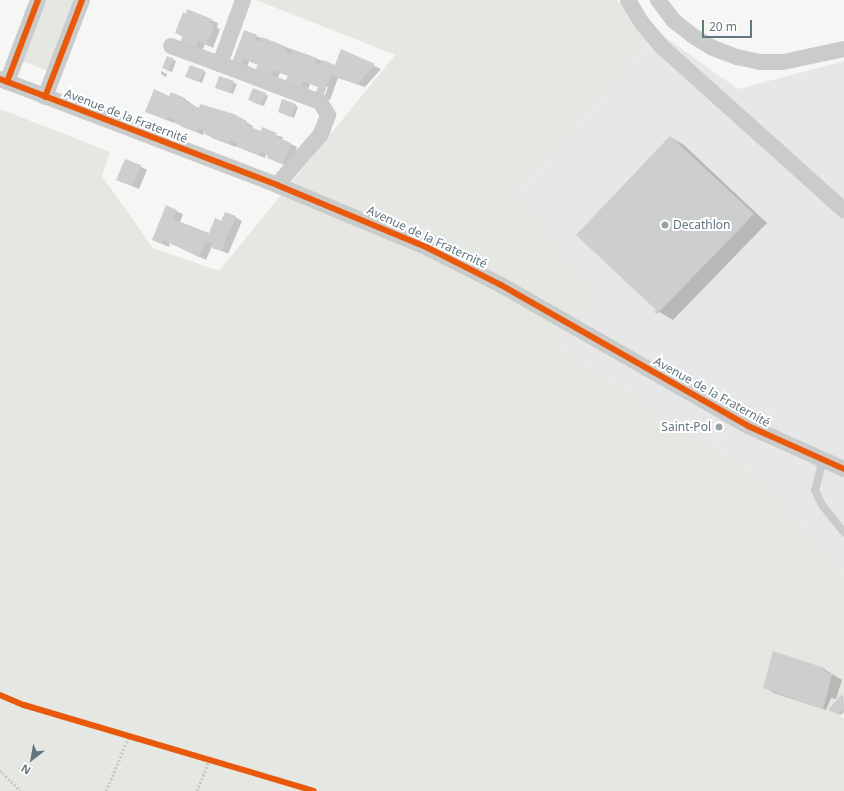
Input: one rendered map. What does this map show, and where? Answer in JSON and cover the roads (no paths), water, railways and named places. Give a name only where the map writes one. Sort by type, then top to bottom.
[{"type":"street","points":[[4,81],[38,0]]},
{"type":"street","points":[[45,97],[82,0]]},
{"type":"street","points":[[220,64],[243,0]]},
{"type":"street","points":[[628,0],[641,22],[661,46],[844,210]]},
{"type":"street","points":[[658,0],[674,20],[693,36],[713,48],[736,57],[760,62],[783,62],[844,49]]},
{"type":"street","points":[[171,46],[320,102],[326,109],[325,128],[277,185]]},
{"type":"street","name":"Avenue de la Fraternité","points":[[4,81],[376,224],[466,266],[748,426],[844,469]]},
{"type":"street","name":"Avenue de la Fraternité","points":[[823,459],[844,462]]},
{"type":"lane","points":[[823,459],[815,490],[822,505],[844,532]]},
{"type":"place","name":"Decathlon","points":[[665,225]]},
{"type":"place","name":"Saint-Pol","points":[[719,427]]}]
